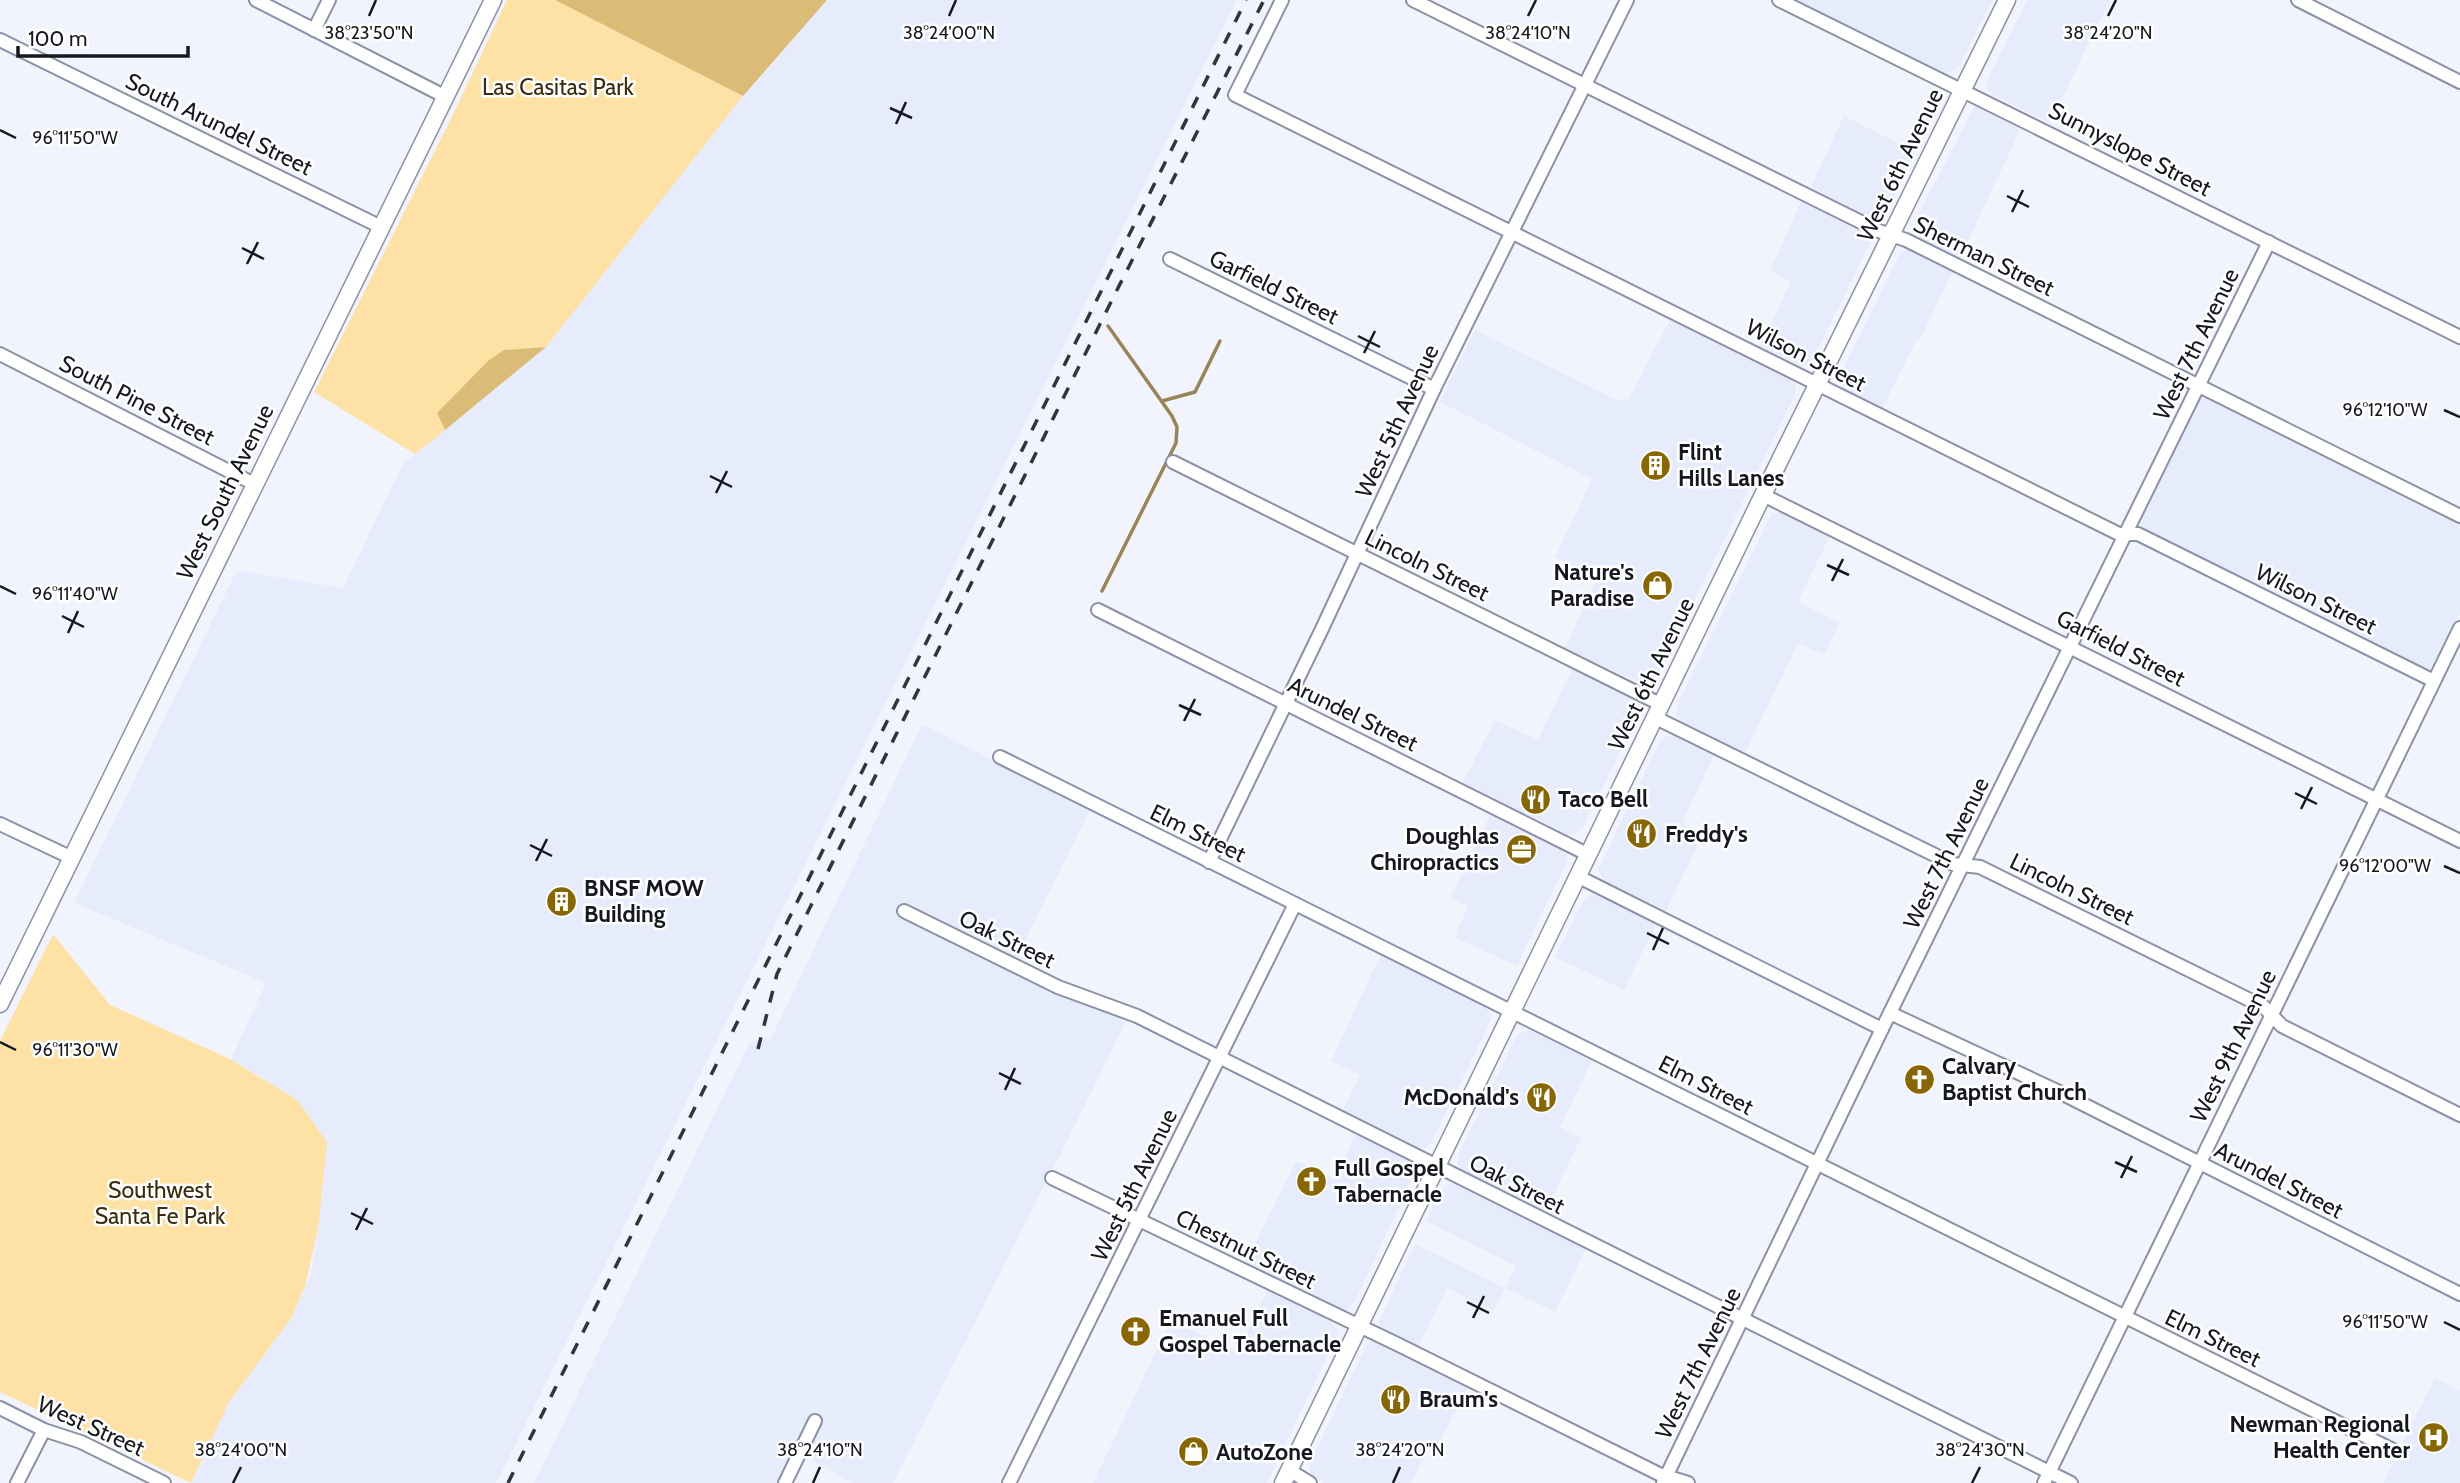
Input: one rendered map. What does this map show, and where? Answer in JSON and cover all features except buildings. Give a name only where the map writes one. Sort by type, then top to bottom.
[{"type":"main road","name":"West South Avenue","points":[[0,1004],[493,0]]},
{"type":"main road","name":"West 6th Avenue","points":[[1286,1477],[1763,495],[2007,0]]},
{"type":"street","points":[[256,0],[446,97]]},
{"type":"street","points":[[314,30],[329,0]]},
{"type":"street","name":"Wilson Street","points":[[1282,0],[1235,95],[2126,535],[2138,534],[2434,681]]},
{"type":"street","name":"Sherman Street","points":[[1413,0],[2199,385],[2460,516]]},
{"type":"street","name":"West 5th Avenue","points":[[1209,862],[1434,389],[1627,0]]},
{"type":"street","name":"Sunnyslope Street","points":[[1779,0],[2460,337]]},
{"type":"street","points":[[2302,1],[2460,82]]},
{"type":"street","name":"South Arundel Street","points":[[0,40],[382,227]]},
{"type":"street","name":"West 7th Avenue","points":[[1665,1480],[1882,1029],[2269,242]]},
{"type":"street","name":"Garfield Street","points":[[1170,259],[1434,389]]},
{"type":"street","name":"South Pine Street","points":[[0,354],[254,484]]},
{"type":"street","name":"Lincoln Street","points":[[1173,462],[1357,554],[1953,864],[1980,867],[2264,1007],[2282,1026],[2460,1115]]},
{"type":"street","name":"Garfield Street","points":[[1763,495],[2460,841]]},
{"type":"street","name":"Arundel Street","points":[[1098,610],[1589,855]]},
{"type":"street","name":"West 9th Avenue","points":[[2047,1477],[2460,628]]},
{"type":"street","name":"Elm Street","points":[[1000,757],[2393,1450]]},
{"type":"street","points":[[0,824],[72,858]]},
{"type":"street","points":[[1578,877],[1882,1029]]},
{"type":"street","name":"West 5th Avenue","points":[[1009,1483],[1295,904]]},
{"type":"street","name":"Oak Street","points":[[904,911],[1058,987],[1137,1016],[2047,1477],[2071,1483]]},
{"type":"street","name":"Arundel Street","points":[[1890,1013],[2055,1090],[2460,1294]]},
{"type":"street","name":"Chestnut Street","points":[[1052,1178],[1360,1327],[1665,1480],[1688,1483]]},
{"type":"street","name":"West Street","points":[[0,1408],[44,1430],[81,1442],[164,1483]]},
{"type":"street","points":[[785,1483],[816,1421]]},
{"type":"street","points":[[17,1483],[44,1430]]},
{"type":"street","points":[[1286,1477],[1310,1483]]},
{"type":"shaded area","points":[[555,0],[827,0],[743,96]]},
{"type":"shaded area","points":[[827,0],[1237,0],[496,1483],[191,1483],[229,1402],[292,1317],[311,1274],[318,1229],[297,1100],[231,1059],[266,983],[74,903],[237,570],[343,588],[403,464],[546,347],[724,118]]},
{"type":"shaded area","points":[[1797,0],[1992,0],[1959,66],[1949,73],[1943,73]]},
{"type":"shaded area","points":[[2027,0],[2110,0],[2050,123],[1992,94],[1986,82]]},
{"type":"shaded area","points":[[1975,106],[1981,106],[2022,126],[1960,258],[1919,237],[1914,223]]},
{"type":"shaded area","points":[[1844,116],[1915,152],[1885,215],[1880,220],[1872,219],[1811,187]]},
{"type":"shaded area","points":[[1802,200],[1865,232],[1870,243],[1812,361],[1803,367],[1760,346],[1791,282],[1770,271]]},
{"type":"shaded area","points":[[1907,250],[1954,269],[1882,409],[1845,391],[1839,382],[1900,253]]},
{"type":"shaded area","points":[[1670,319],[1790,379],[1795,384],[1796,392],[1658,676],[1647,686],[1565,648],[1597,579],[1555,557],[1592,479],[1440,402],[1475,330],[1617,400],[1629,399]]},
{"type":"shaded area","points":[[546,347],[445,430],[437,413],[488,361],[504,350]]},
{"type":"shaded area","points":[[2208,397],[2460,523],[2460,613],[2431,668],[2420,667],[2142,527],[2141,519],[2198,401]]},
{"type":"shaded area","points":[[1781,511],[1831,533],[1798,602],[1840,623],[1824,655],[1798,643],[1744,755],[1683,725],[1676,713],[1677,705],[1771,515]]},
{"type":"shaded area","points":[[1573,667],[1635,699],[1639,713],[1583,827],[1576,834],[1567,835],[1462,784],[1495,720],[1538,740]]},
{"type":"shaded area","points":[[922,724],[1090,810],[1010,970],[1127,1020],[893,1483],[853,1483],[793,1450],[776,1483],[534,1483],[750,1042],[771,1038]]},
{"type":"shaded area","points":[[1668,736],[1675,736],[1714,755],[1682,823],[1703,834],[1666,911],[1604,881],[1598,870],[1660,741]]},
{"type":"shaded area","points":[[1491,813],[1562,848],[1567,855],[1567,861],[1517,966],[1454,937],[1468,907],[1450,898]]},
{"type":"shaded area","points":[[1591,895],[1599,896],[1656,924],[1624,990],[1555,957],[1583,901]]},
{"type":"shaded area","points":[[1381,954],[1484,1005],[1491,1015],[1431,1143],[1425,1148],[1411,1146],[1342,1111],[1360,1075],[1331,1061]]},
{"type":"shaded area","points":[[1528,1029],[1593,1059],[1560,1127],[1581,1138],[1546,1211],[1461,1170],[1457,1163],[1516,1037]]},
{"type":"shaded area","points":[[1357,1133],[1409,1160],[1416,1171],[1354,1303],[1346,1311],[1342,1311],[1245,1263],[1296,1161],[1334,1179]]},
{"type":"shaded area","points":[[1453,1184],[1586,1249],[1555,1312],[1505,1288],[1516,1266],[1426,1221],[1441,1191],[1447,1185]]},
{"type":"shaded area","points":[[1415,1244],[1505,1288],[1494,1311],[1447,1288],[1418,1347],[1381,1329],[1378,1324]]},
{"type":"shaded area","points":[[1268,1290],[1327,1319],[1338,1333],[1267,1483],[1093,1483],[1171,1320],[1237,1352]]},
{"type":"shaded area","points":[[1372,1341],[1379,1341],[1468,1385],[1439,1444],[1428,1448],[1411,1483],[1324,1483],[1311,1475],[1309,1464],[1366,1346]]},
{"type":"shaded area","name":"Newman Regional Health Center","points":[[2435,1378],[2460,1391],[2460,1483],[2383,1483]]},
{"type":"green space","name":"Las Casitas Park","points":[[507,0],[555,0],[743,96],[546,347],[504,350],[437,413],[445,430],[415,454],[314,392],[451,119]]},
{"type":"green space","name":"Southwest Santa Fe Park","points":[[53,934],[110,1005],[230,1059],[297,1100],[327,1142],[318,1229],[305,1286],[292,1317],[229,1402],[191,1483],[0,1392],[0,1041]]},
{"type":"waterway","points":[[1102,591],[1176,443],[1177,427],[1108,326]]},
{"type":"waterway","points":[[1162,401],[1195,392],[1220,341]]},
{"type":"railway","points":[[508,1483],[1246,0]]},
{"type":"railway","points":[[758,1049],[777,974],[1264,0]]},
{"type":"place","name":"Flint Hills Lanes","points":[[1655,465]]},
{"type":"place","name":"Nature's Paradise","points":[[1657,585]]},
{"type":"place","name":"Taco Bell","points":[[1535,799]]},
{"type":"place","name":"Freddy's","points":[[1642,834]]},
{"type":"place","name":"Doughlas Chiropractics","points":[[1522,849]]},
{"type":"place","name":"BNSF MOW Building","points":[[561,901]]},
{"type":"place","name":"Calvary Baptist Church","points":[[1919,1079]]},
{"type":"place","name":"McDonald's","points":[[1542,1097]]},
{"type":"place","name":"Full Gospel Tabernacle","points":[[1311,1181]]},
{"type":"place","name":"Emanuel Full Gospel Tabernacle","points":[[1136,1331]]},
{"type":"place","name":"Braum's","points":[[1396,1399]]},
{"type":"place","name":"Newman Regional Health Center","points":[[2433,1437]]},
{"type":"place","name":"AutoZone","points":[[1193,1452]]}]
